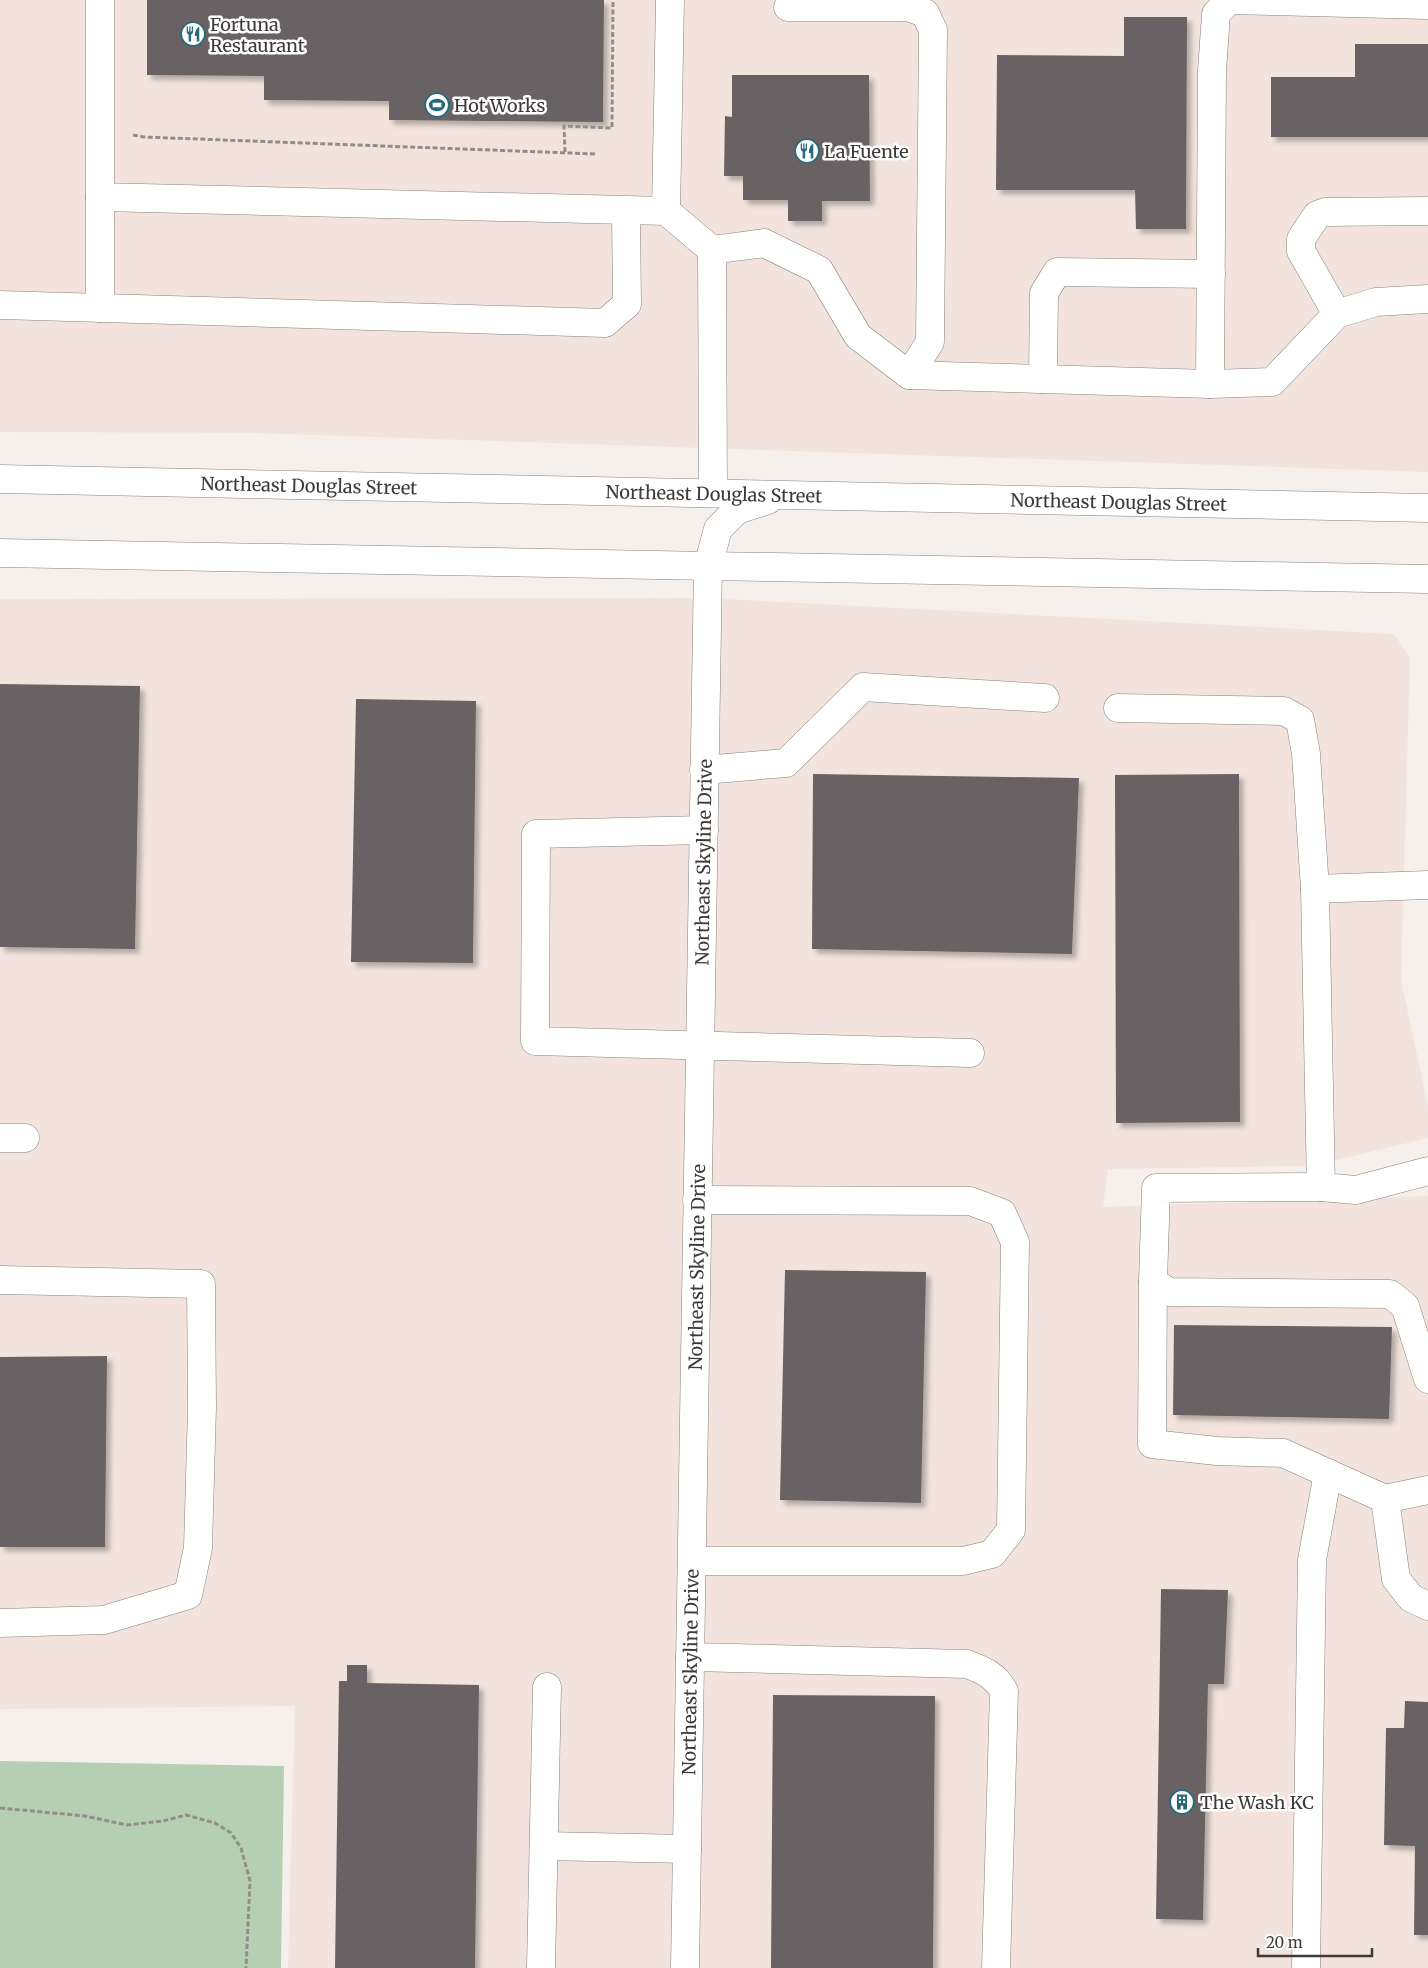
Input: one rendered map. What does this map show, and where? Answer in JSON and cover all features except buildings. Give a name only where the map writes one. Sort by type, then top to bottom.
[{"type":"main road","points":[[100,0],[100,308]]},
{"type":"main road","points":[[666,211],[670,0]]},
{"type":"main road","points":[[1210,384],[1212,61],[1216,14],[1228,0],[1428,5]]},
{"type":"main road","points":[[788,7],[908,7],[925,13],[933,30],[930,342],[909,375]]},
{"type":"main road","points":[[100,198],[666,211],[712,250],[764,243],[819,270],[858,336],[909,375],[1210,384],[1272,382],[1337,314],[1376,302],[1428,299]]},
{"type":"main road","points":[[0,305],[605,323],[627,304],[626,210]]},
{"type":"main road","points":[[1337,314],[1301,251],[1301,239],[1317,215],[1326,212],[1428,211]]},
{"type":"main road","points":[[712,250],[713,492]]},
{"type":"main road","points":[[1043,380],[1044,293],[1057,272],[1211,274]]},
{"type":"main road","name":"Northeast Douglas Street","points":[[0,479],[1428,508]]},
{"type":"main road","name":"Northeast Skyline Drive","points":[[685,1968],[708,566],[718,529],[736,510],[789,494]]},
{"type":"main road","points":[[0,553],[1428,579]]},
{"type":"main road","points":[[704,770],[786,763],[864,687],[1045,698]]},
{"type":"main road","points":[[1118,708],[1284,711],[1300,720],[1306,754],[1314,889],[1321,1187]]},
{"type":"main road","points":[[704,830],[536,834],[535,1042],[970,1053]]},
{"type":"main road","points":[[1314,889],[1428,885]]},
{"type":"main road","points":[[1428,1170],[1356,1190],[1321,1187],[1156,1188],[1153,1282],[1152,1444],[1217,1451],[1283,1453],[1385,1498],[1428,1490]]},
{"type":"main road","points":[[692,1562],[963,1561],[992,1554],[1011,1530],[1015,1242],[1002,1214],[970,1201],[697,1200]]},
{"type":"main road","points":[[0,1280],[201,1284],[202,1407],[198,1548],[188,1595],[104,1620],[0,1622]]},
{"type":"main road","points":[[1153,1282],[1169,1292],[1390,1294],[1405,1306],[1428,1379]]},
{"type":"main road","points":[[1306,1968],[1312,1560],[1328,1473]]},
{"type":"main road","points":[[1385,1498],[1396,1579],[1411,1598],[1428,1606]]},
{"type":"main road","points":[[690,1657],[966,1664],[988,1672],[998,1682],[1004,1691],[996,1968]]},
{"type":"main road","points":[[541,1968],[547,1687]]},
{"type":"main road","points":[[544,1846],[687,1849]]},
{"type":"path","points":[[565,152],[564,126],[612,128],[614,0]]},
{"type":"path","points":[[100,122],[122,133],[144,138],[596,154]]},
{"type":"path","points":[[0,1808],[85,1816],[127,1825],[163,1821],[186,1815],[215,1823],[231,1833],[241,1848],[250,1881],[246,1968]]},
{"type":"shaded area","points":[[0,0],[1428,0],[1428,472],[252,433],[0,432]]},
{"type":"shaded area","points":[[707,598],[1394,634],[1410,658],[1401,980],[1428,1106],[1428,1138],[1311,1166],[1108,1169],[1103,1207],[1428,1196],[1428,1968],[288,1968],[295,1706],[0,1709],[0,599]]},
{"type":"green space","points":[[0,1761],[284,1766],[281,1968],[0,1968]]},
{"type":"place","name":"Fortuna Restaurant","points":[[193,34]]},
{"type":"place","name":"Hot Works","points":[[437,105]]},
{"type":"place","name":"La Fuente","points":[[807,151]]},
{"type":"place","name":"The Wash KC","points":[[1182,1802]]}]
